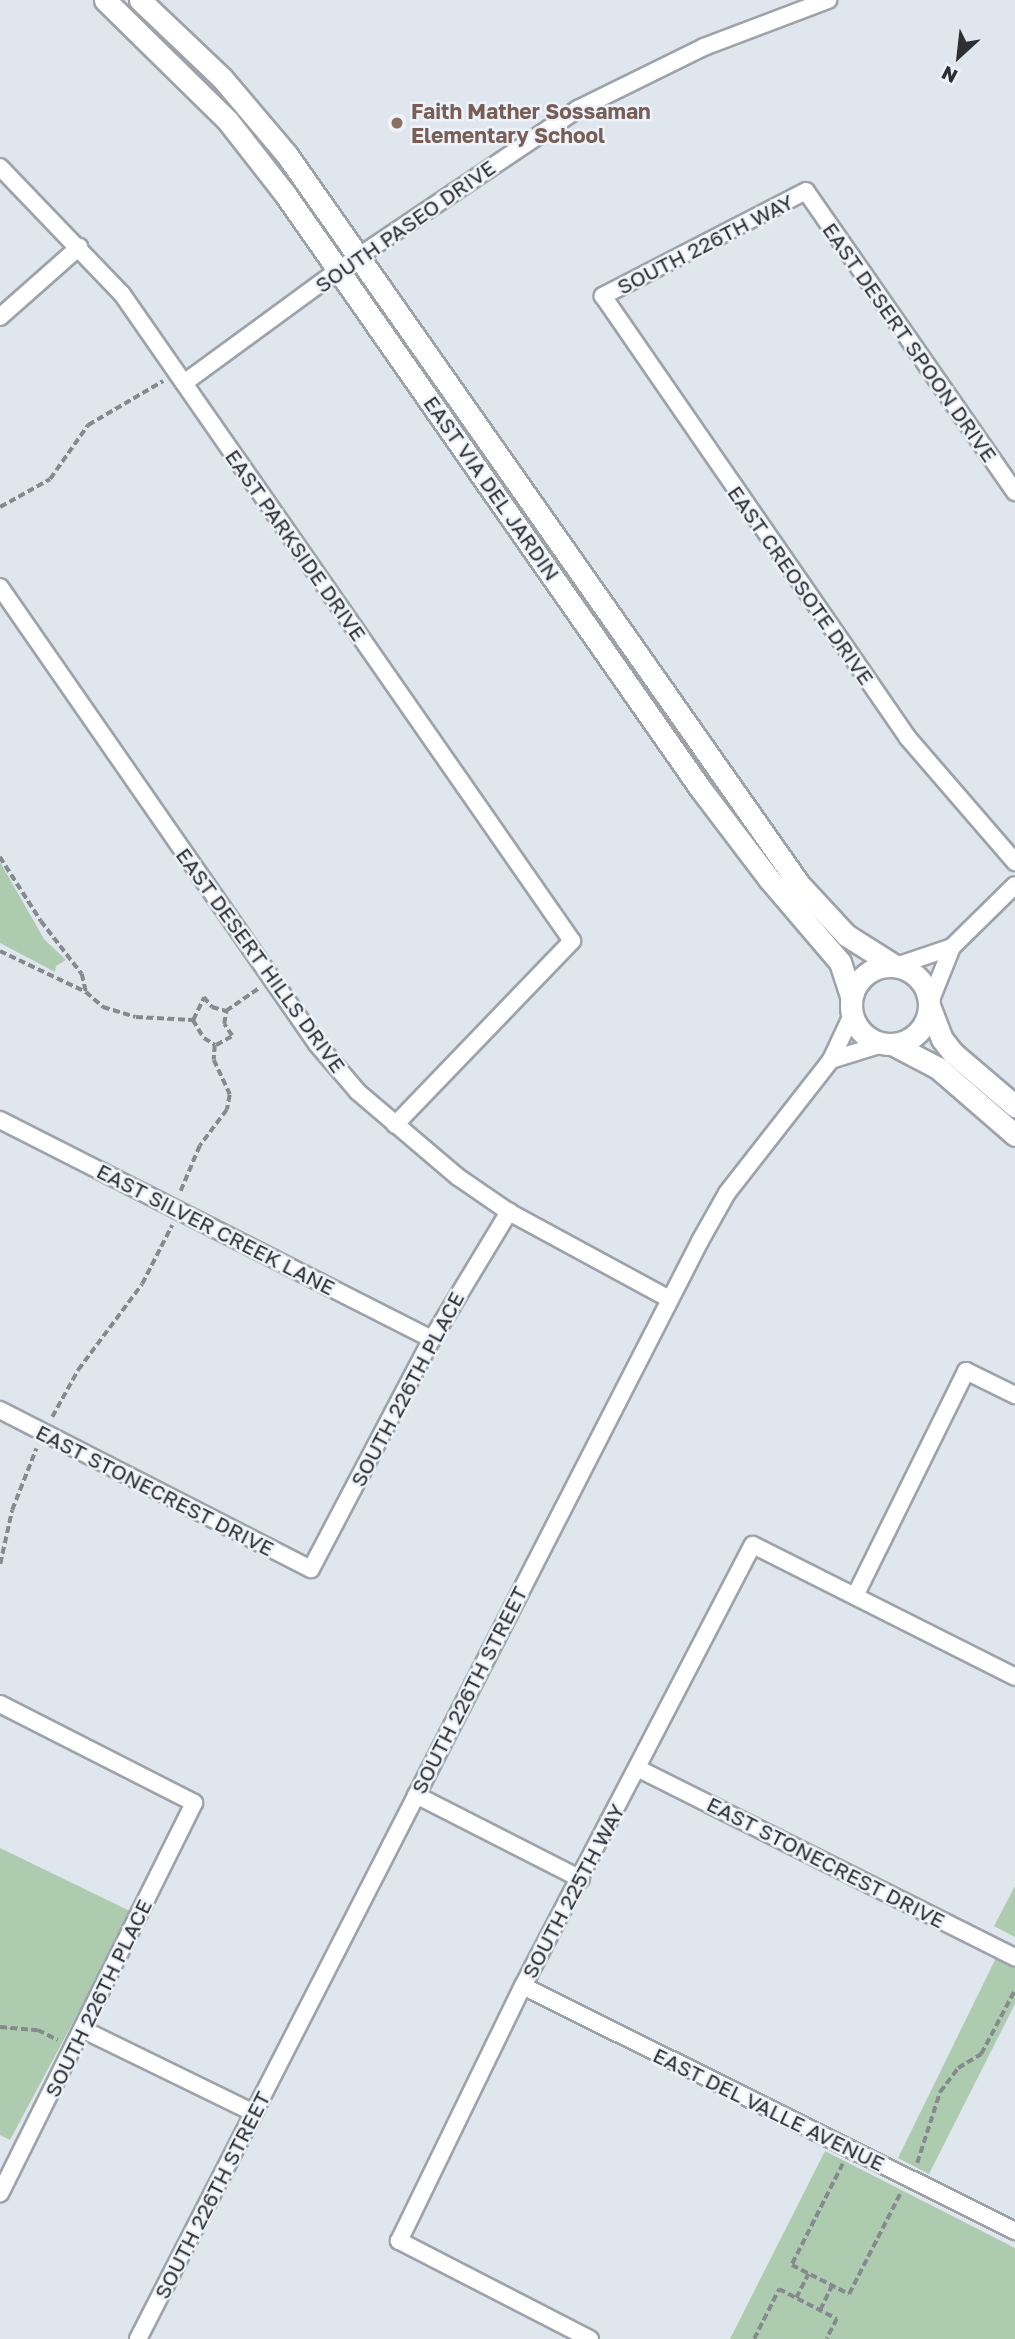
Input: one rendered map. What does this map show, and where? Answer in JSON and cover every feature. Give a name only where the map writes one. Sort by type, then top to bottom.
[{"type":"street","name":"EAST VIA DEL JARDIN","points":[[105,0],[228,121],[340,270],[701,788],[769,879],[840,962],[852,1005]]},
{"type":"street","name":"EAST VIA DEL JARDIN","points":[[140,0],[231,89],[286,155],[799,884],[846,935],[895,966]]},
{"type":"street","name":"SOUTH PASEO DRIVE","points":[[181,379],[591,103],[704,47],[828,0]]},
{"type":"street","name":"EAST PARKSIDE DRIVE","points":[[0,167],[122,294],[572,941],[395,1125]]},
{"type":"street","name":"SOUTH 226TH WAY","points":[[603,296],[806,191]]},
{"type":"street","name":"EAST DESERT SPOON DRIVE","points":[[806,191],[1015,492]]},
{"type":"street","points":[[0,317],[79,247]]},
{"type":"street","name":"EAST CREOSOTE DRIVE","points":[[603,296],[908,738],[1015,862]]},
{"type":"street","name":"EAST DESERT HILLS DRIVE","points":[[0,587],[317,1044],[395,1125],[509,1212],[669,1299]]},
{"type":"street","points":[[831,1060],[888,1044],[922,1029],[952,947],[1015,885]]},
{"type":"street","points":[[952,947],[863,976],[852,1005],[863,1034],[938,1068],[1015,1135]]},
{"type":"street","points":[[895,966],[919,978],[942,1039],[953,1053],[1015,1106]]},
{"type":"street","name":"SOUTH 226TH STREET","points":[[138,2339],[669,1299],[727,1193],[831,1060],[852,1005]]},
{"type":"street","name":"EAST SILVER CREEK LANE","points":[[0,1120],[432,1339]]},
{"type":"street","name":"SOUTH 226TH PLACE","points":[[311,1569],[432,1339],[509,1212]]},
{"type":"street","points":[[1015,1395],[966,1371],[855,1596],[1015,1677]]},
{"type":"street","name":"EAST STONECREST DRIVE","points":[[0,1410],[311,1569]]},
{"type":"street","name":"SOUTH 225TH WAY","points":[[590,2339],[398,2241],[523,1986],[753,1545],[855,1596]]},
{"type":"street","name":"SOUTH 226TH PLACE","points":[[0,1704],[194,1803],[84,2030],[0,2193]]},
{"type":"street","name":"EAST STONECREST DRIVE","points":[[637,1768],[1015,1957]]},
{"type":"street","points":[[416,1795],[581,1879]]},
{"type":"street","name":"EAST DEL VALLE AVENUE","points":[[523,1986],[1015,2231]]},
{"type":"street","points":[[84,2030],[254,2113]]},
{"type":"path","points":[[0,507],[50,479],[88,425],[181,379]]},
{"type":"path","points":[[0,857],[41,921],[82,974],[86,992]]},
{"type":"path","points":[[0,951],[86,992],[103,1007],[136,1017],[193,1020]]},
{"type":"path","points":[[215,1045],[232,1036],[224,1024],[226,1011],[272,979]]},
{"type":"path","points":[[193,1020],[204,996],[212,1007],[226,1011]]},
{"type":"path","points":[[193,1020],[204,1038],[215,1045]]},
{"type":"path","points":[[0,1564],[23,1474],[78,1370],[142,1284],[170,1233],[175,1208],[200,1146],[227,1110],[230,1096],[214,1060],[215,1045]]},
{"type":"path","points":[[0,2027],[38,2030],[74,2049]]},
{"type":"path","points":[[796,2298],[808,2274]]},
{"type":"path","points":[[820,2310],[832,2285]]},
{"type":"path","points":[[754,2339],[779,2290],[837,2319],[827,2339]]},
{"type":"green space","points":[[0,862],[44,939],[66,960],[56,966],[55,972],[0,943]]},
{"type":"green space","points":[[0,1848],[132,1912],[10,2140],[0,2135]]},
{"type":"green space","points":[[1015,1886],[1015,1937],[994,1926]]},
{"type":"green space","points":[[996,1958],[1015,1968],[1015,2004],[929,2174],[898,2158]]},
{"type":"green space","points":[[825,2151],[1015,2248],[1015,2339],[730,2339]]},
{"type":"place","name":"Faith Mather Sossaman Elementary School","points":[[397,123]]}]
